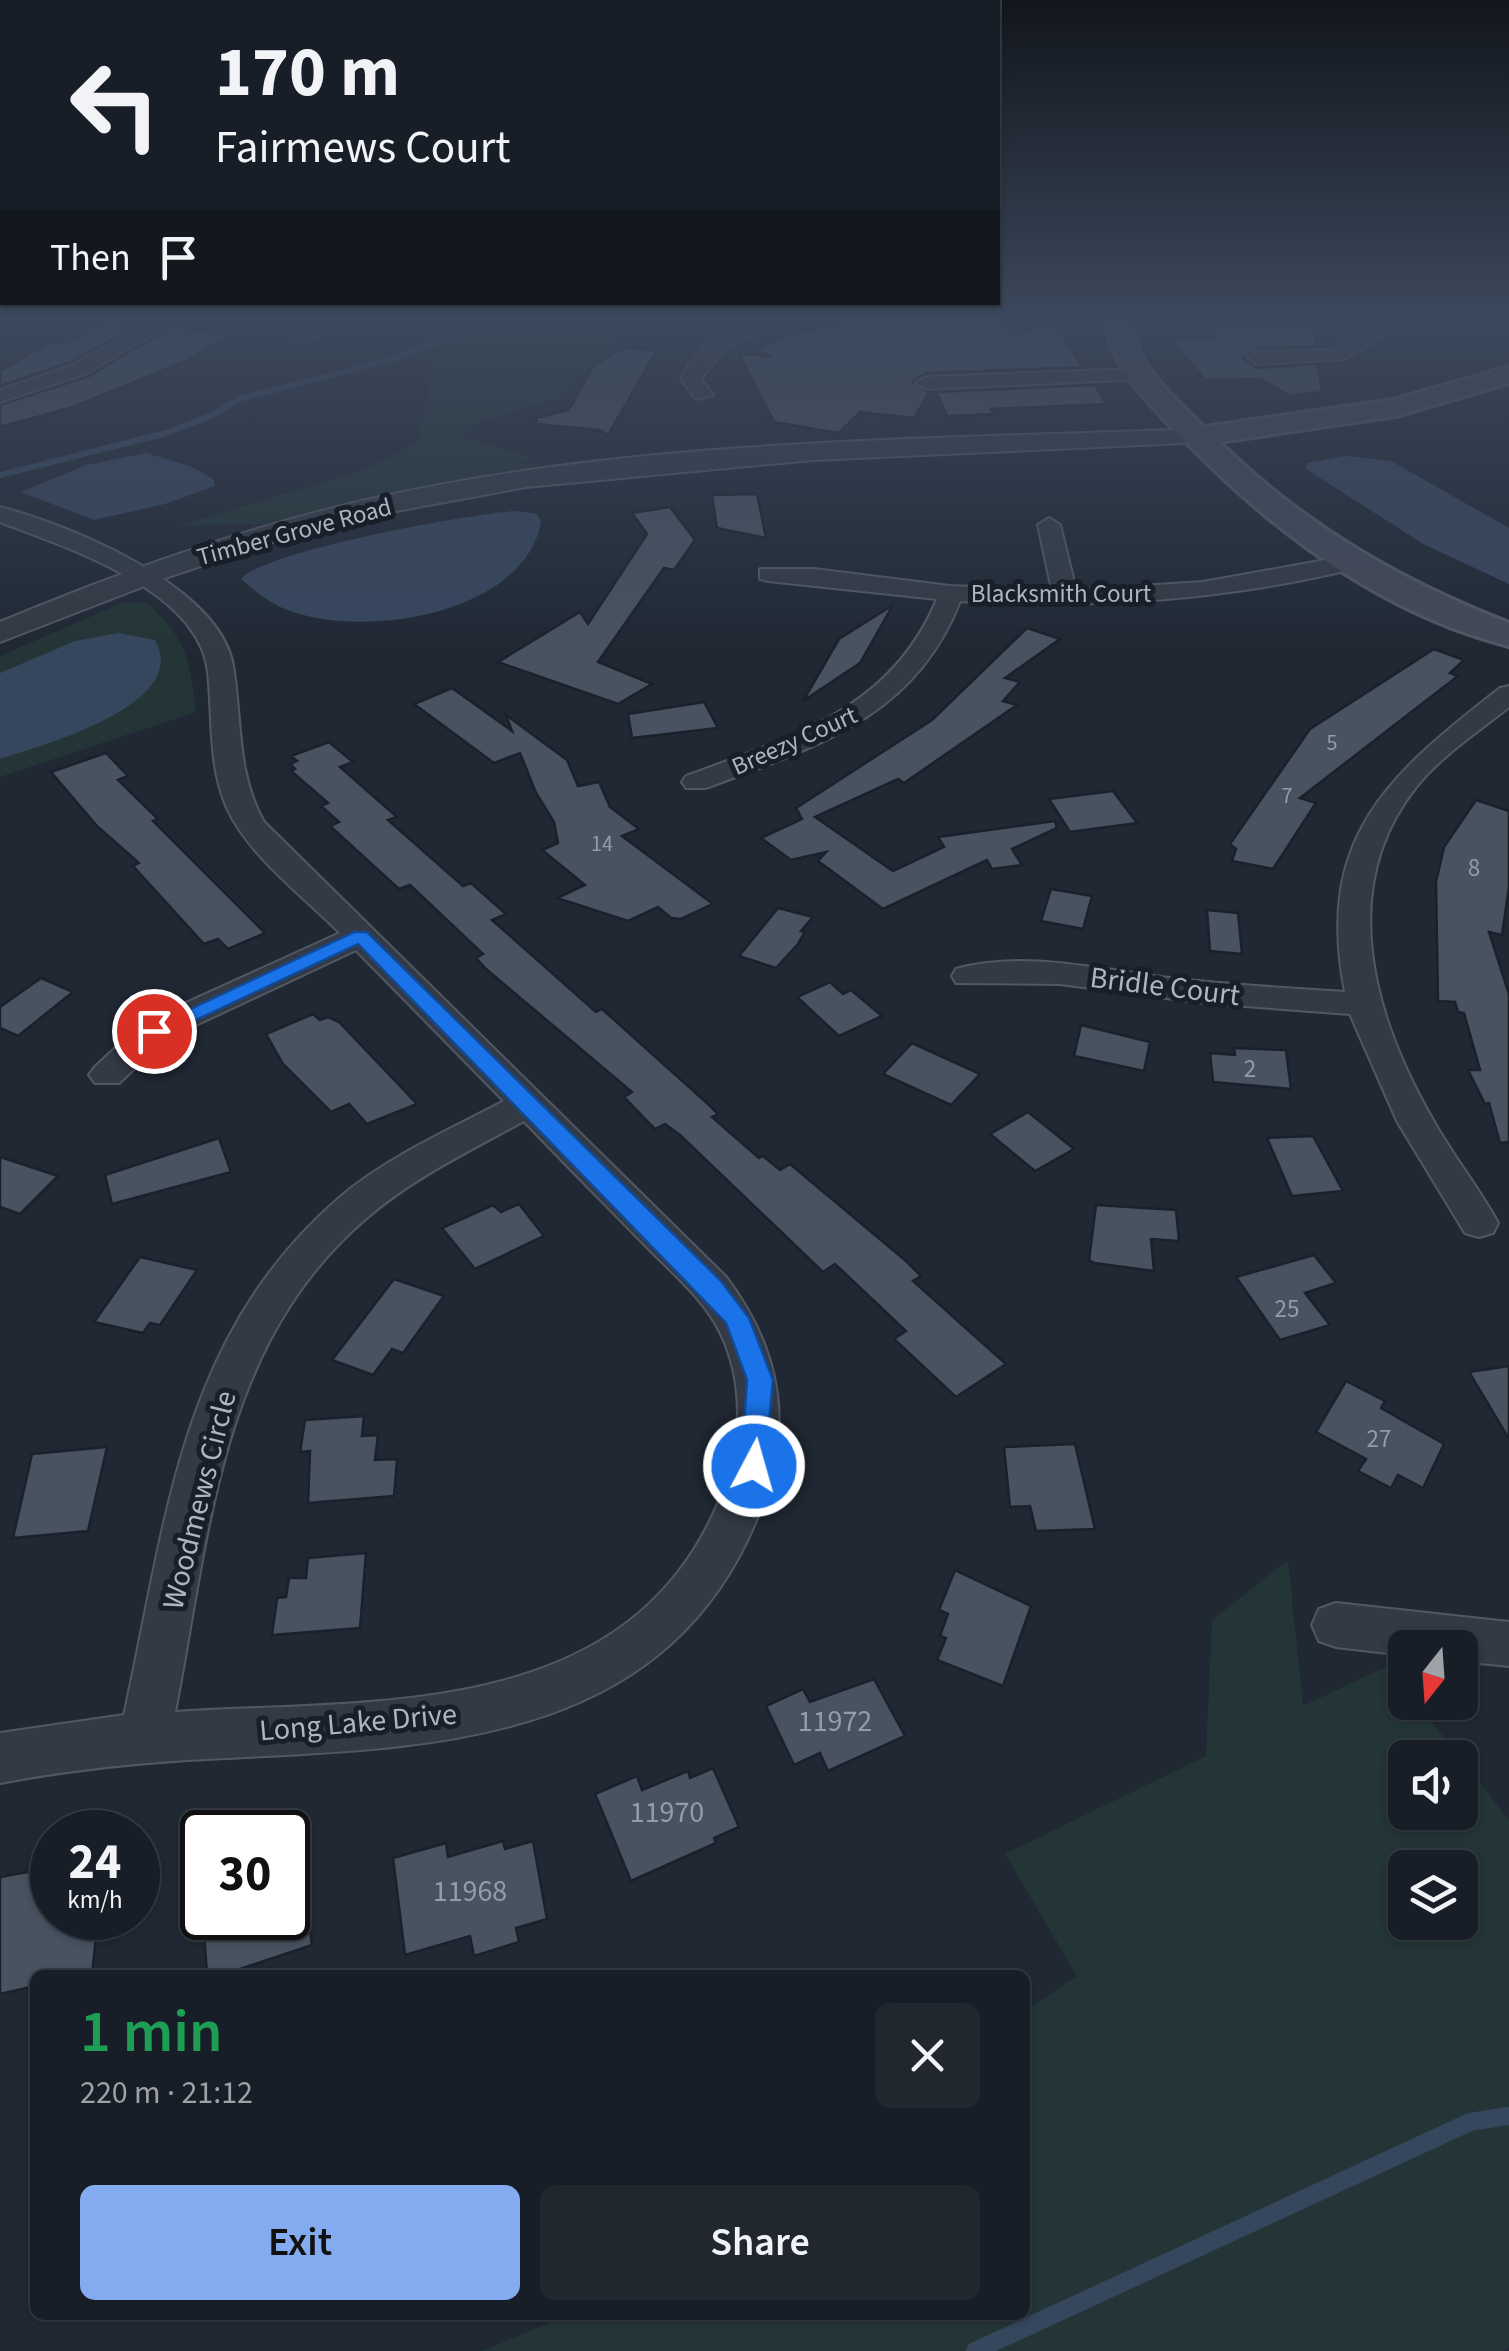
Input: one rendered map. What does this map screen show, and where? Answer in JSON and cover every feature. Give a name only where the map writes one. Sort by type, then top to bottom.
[{"type":"main road","points":[[1188,427],[1277,510],[1353,562],[1509,635]]},
{"type":"main road","points":[[1198,437],[1268,427]]},
{"type":"street","name":"Timber Grove Road","points":[[0,633],[138,577],[358,510],[577,472],[733,456],[1198,437]]},
{"type":"street","name":"Long Lake Drive","points":[[0,514],[138,577],[186,606],[212,639],[221,668],[227,760],[236,802],[252,827],[712,1288],[737,1318],[760,1380],[754,1466],[740,1509],[713,1558],[681,1602],[632,1647],[569,1683],[509,1706],[410,1723],[144,1736],[0,1758]]},
{"type":"street","points":[[1048,524],[1066,598]]},
{"type":"street","name":"Blacksmith Court","points":[[768,574],[810,573],[951,593],[1066,598],[1242,586],[1353,562]]},
{"type":"street","name":"Breezy Court","points":[[696,782],[828,728],[888,692],[936,639],[951,593]]},
{"type":"street","points":[[1479,1223],[1387,1073],[1362,1004],[1353,916],[1367,846],[1403,785],[1509,694]]},
{"type":"street","points":[[107,1075],[154,1031],[176,1018],[360,936]]},
{"type":"street","name":"Bridle Court","points":[[968,976],[996,971],[1072,974],[1192,991],[1362,1004]]},
{"type":"street","name":"Woodmews Circle","points":[[144,1736],[210,1430],[238,1353],[270,1299],[305,1254],[355,1206],[410,1168],[528,1103]]},
{"type":"street","points":[[1336,1625],[1509,1644]]},
{"type":"shaded area","points":[[421,427],[474,427],[462,437],[533,457],[519,464],[557,463],[411,488],[262,524],[181,525],[363,470],[419,442]]},
{"type":"shaded area","points":[[146,602],[170,627],[184,651],[196,712],[0,777],[0,656],[122,603]]},
{"type":"shaded area","points":[[1288,1560],[1303,1706],[1388,1666],[1388,1720],[1430,1720],[1446,1740],[1388,1740],[1388,1830],[1478,1830],[1478,1781],[1509,1820],[1509,2347],[1503,2351],[482,2351],[555,2320],[1030,2320],[1030,2008],[1077,1976],[1005,1854],[1206,1756],[1212,1620]]},
{"type":"water","points":[[146,453],[190,466],[213,479],[215,486],[165,504],[94,520],[21,492],[86,465]]},
{"type":"water","points":[[1346,456],[1391,461],[1509,528],[1509,584],[1425,545],[1306,469],[1307,463]]},
{"type":"water","points":[[516,511],[537,514],[541,522],[528,554],[504,580],[472,599],[434,612],[394,620],[354,622],[317,618],[279,606],[241,579],[257,568],[326,546],[416,526]]},
{"type":"water","points":[[118,633],[155,640],[161,663],[153,684],[108,718],[48,744],[0,759],[0,673],[75,641]]},
{"type":"building","points":[[564,427],[613,427],[608,435],[599,430]]},
{"type":"building","points":[[802,427],[845,427],[839,433]]},
{"type":"building","points":[[757,494],[766,538],[717,528],[712,495]]},
{"type":"building","points":[[670,507],[695,540],[674,570],[664,568],[598,662],[652,684],[618,704],[498,662],[580,612],[588,624],[647,534],[632,513]]},
{"type":"building","points":[[893,605],[860,663],[803,701],[839,639]]},
{"type":"building","points":[[1027,628],[1060,639],[1005,678],[1020,682],[1003,701],[1017,705],[904,783],[898,779],[815,817],[893,871],[944,847],[938,837],[1055,821],[1057,828],[1012,849],[1022,865],[992,869],[987,860],[883,909],[818,861],[826,852],[791,860],[761,838],[802,819],[796,808],[932,720]]},
{"type":"building","points":[[1434,649],[1464,660],[1450,673],[1458,676],[1300,798],[1316,803],[1273,869],[1232,861],[1236,849],[1230,844],[1310,729]]},
{"type":"building","points":[[452,688],[512,731],[506,715],[567,760],[578,786],[599,782],[610,807],[639,829],[622,836],[713,904],[681,919],[671,918],[658,907],[628,921],[557,898],[585,885],[542,850],[558,843],[554,822],[536,793],[520,753],[494,763],[414,704]]},
{"type":"building","points":[[704,702],[718,728],[632,738],[628,714]]},
{"type":"building","points":[[329,742],[353,762],[340,767],[397,817],[388,820],[463,886],[471,883],[506,914],[492,920],[596,1012],[602,1009],[708,1104],[718,1114],[712,1117],[759,1158],[763,1156],[780,1170],[790,1164],[906,1261],[921,1276],[913,1281],[1006,1364],[956,1397],[894,1339],[906,1331],[835,1264],[823,1272],[680,1135],[665,1124],[655,1129],[624,1097],[632,1092],[486,969],[476,958],[483,954],[410,885],[399,889],[330,826],[339,822],[321,806],[328,803],[291,771],[295,769],[290,764],[297,761],[291,756]]},
{"type":"building","points":[[106,753],[128,776],[118,780],[158,819],[153,821],[265,933],[228,949],[218,939],[204,944],[133,866],[139,863],[97,826],[51,772]]},
{"type":"building","points":[[1113,791],[1137,823],[1070,832],[1049,799]]},
{"type":"building","points":[[1476,800],[1509,811],[1509,887],[1502,935],[1489,932],[1509,994],[1509,1142],[1500,1143],[1489,1103],[1485,1104],[1468,1070],[1480,1070],[1464,1013],[1458,1012],[1455,1002],[1438,1001],[1436,882],[1444,847]]},
{"type":"building","points":[[1051,889],[1092,896],[1083,929],[1041,921]]},
{"type":"building","points":[[778,908],[813,917],[801,931],[805,932],[798,944],[776,968],[739,956]]},
{"type":"building","points":[[1207,910],[1238,913],[1242,954],[1210,951]]},
{"type":"building","points":[[41,978],[73,992],[18,1036],[0,1028],[0,1007]]},
{"type":"building","points":[[830,982],[843,994],[851,990],[882,1016],[839,1036],[797,997]]},
{"type":"building","points":[[313,1014],[320,1020],[328,1017],[339,1022],[417,1104],[367,1124],[349,1104],[331,1112],[283,1064],[266,1034]]},
{"type":"building","points":[[1081,1025],[1150,1042],[1144,1071],[1074,1056]]},
{"type":"building","points":[[912,1043],[980,1074],[951,1105],[883,1074]]},
{"type":"building","points":[[1234,1048],[1286,1050],[1291,1089],[1213,1082],[1210,1053],[1235,1055]]},
{"type":"building","points":[[1028,1112],[1074,1149],[1035,1171],[990,1134]]},
{"type":"building","points":[[1313,1136],[1343,1191],[1292,1196],[1267,1138]]},
{"type":"building","points":[[219,1138],[231,1172],[112,1204],[105,1175]]},
{"type":"building","points":[[0,1157],[58,1176],[20,1214],[0,1207]]},
{"type":"building","points":[[519,1204],[544,1236],[475,1269],[442,1228],[493,1205],[501,1212]]},
{"type":"building","points":[[1096,1205],[1176,1210],[1179,1241],[1151,1239],[1154,1271],[1094,1263],[1089,1260]]},
{"type":"building","points":[[1314,1255],[1336,1283],[1305,1293],[1330,1325],[1280,1340],[1236,1277]]},
{"type":"building","points":[[140,1257],[197,1270],[160,1325],[150,1323],[143,1333],[94,1322]]},
{"type":"building","points":[[394,1279],[444,1296],[403,1353],[392,1349],[373,1375],[332,1360]]},
{"type":"building","points":[[1509,1366],[1509,1439],[1469,1372]]},
{"type":"building","points":[[1346,1381],[1385,1401],[1381,1408],[1444,1444],[1423,1488],[1398,1475],[1391,1488],[1358,1471],[1366,1459],[1316,1432]]},
{"type":"building","points":[[364,1416],[362,1436],[378,1435],[375,1460],[397,1459],[394,1496],[308,1503],[310,1451],[300,1452],[305,1420]]},
{"type":"building","points":[[1075,1444],[1095,1529],[1036,1531],[1030,1506],[1010,1507],[1004,1447]]},
{"type":"building","points":[[107,1447],[88,1531],[13,1538],[32,1454]]},
{"type":"building","points":[[366,1553],[360,1628],[272,1635],[277,1598],[286,1597],[289,1578],[306,1578],[308,1558]]},
{"type":"building","points":[[955,1570],[1031,1606],[1003,1686],[937,1660],[946,1638],[940,1636],[948,1614],[939,1610]]},
{"type":"building","points":[[874,1679],[905,1736],[828,1771],[820,1753],[794,1765],[766,1706],[803,1689],[810,1702]]},
{"type":"building","points":[[713,1768],[739,1827],[714,1838],[716,1843],[631,1881],[595,1794],[637,1776],[642,1790],[688,1771],[690,1778]]},
{"type":"building","points":[[503,1841],[505,1849],[533,1841],[547,1919],[516,1928],[519,1942],[474,1956],[470,1936],[405,1955],[393,1858],[446,1843],[448,1857]]},
{"type":"building","points":[[30,1872],[30,1940],[96,1940],[93,1970],[30,1970],[30,1987],[0,1994],[0,1877]]},
{"type":"building","points":[[310,1932],[312,1945],[237,1970],[207,1970],[205,1940],[310,1940]]},
{"type":"waterway","points":[[0,475],[182,427]]},
{"type":"waterway","points":[[975,2351],[1470,2122],[1509,2116]]},
{"type":"route","points":[[154,1031],[360,936],[712,1288],[737,1318],[760,1380],[754,1466]]}]
